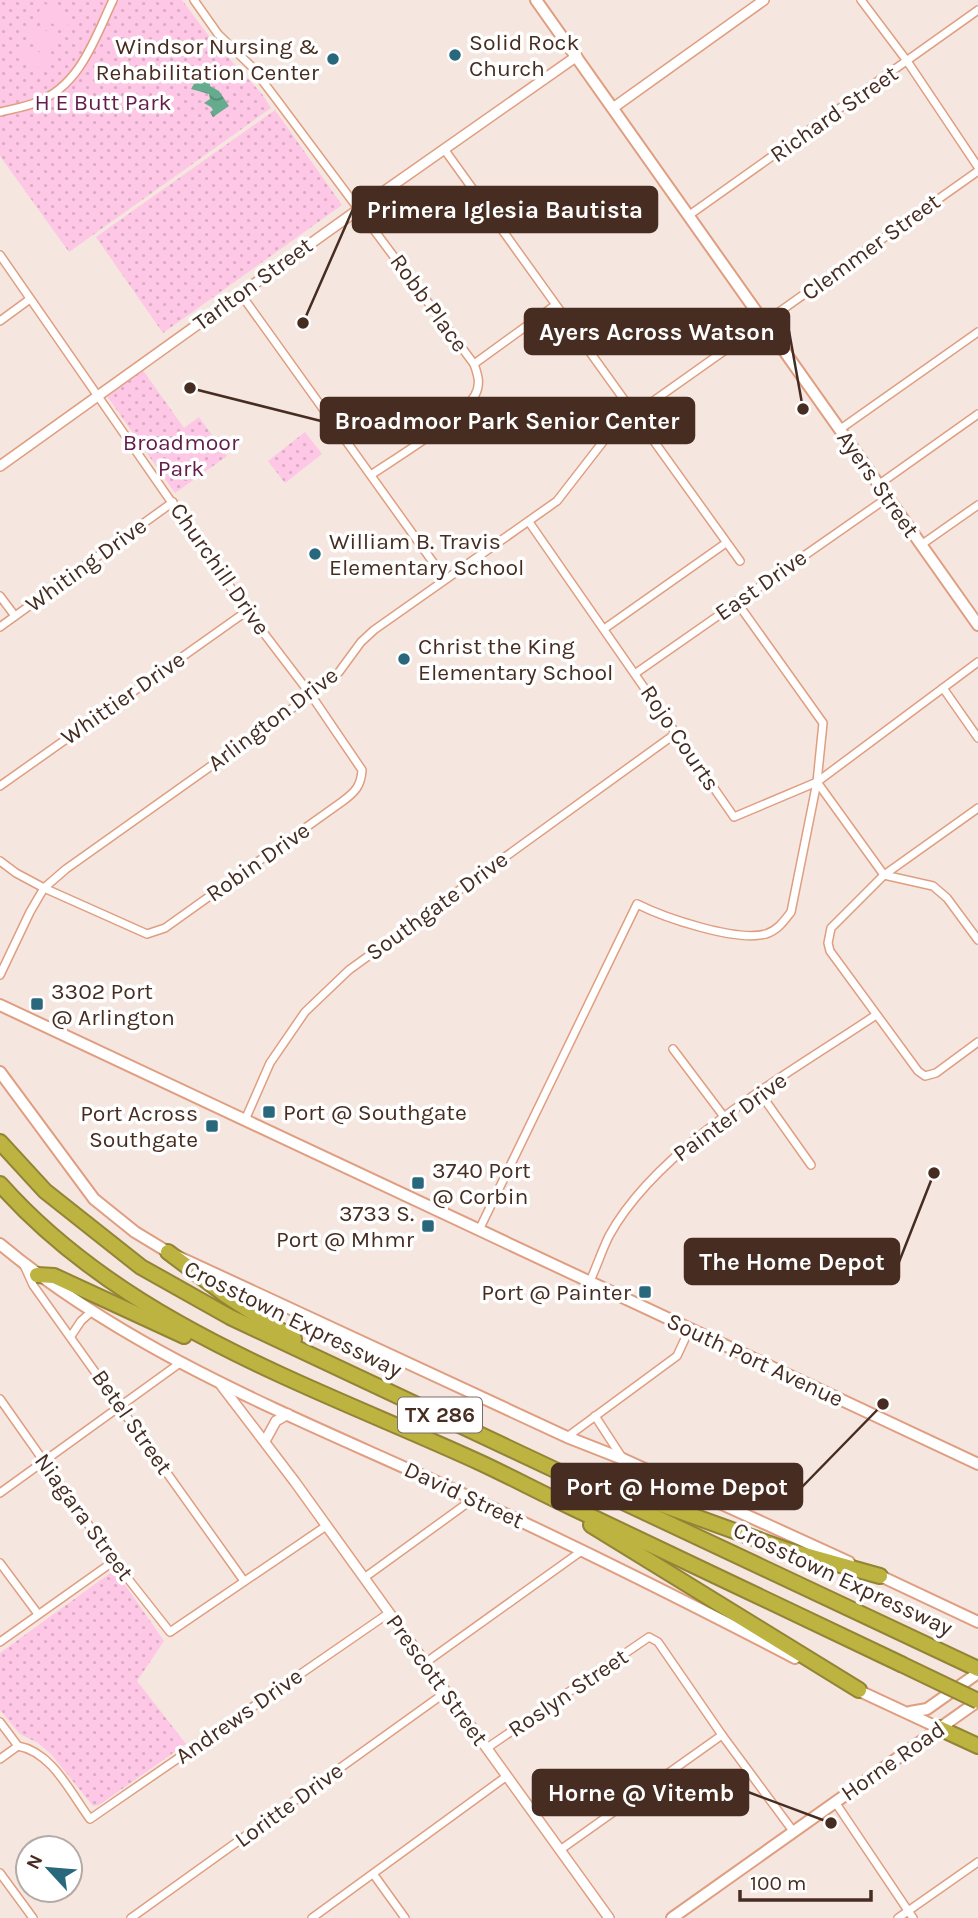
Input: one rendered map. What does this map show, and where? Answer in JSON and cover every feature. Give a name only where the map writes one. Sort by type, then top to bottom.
[{"type":"highway","name":"Crosstown Expressway","points":[[0,1142],[45,1191],[141,1267],[230,1317],[914,1637],[978,1671]]},
{"type":"highway","name":"TX 286","points":[[0,1184],[63,1246],[118,1286],[177,1323],[262,1367],[483,1464],[978,1701]]},
{"type":"highway","points":[[168,1252],[224,1294],[337,1367]]},
{"type":"highway","points":[[37,1275],[54,1276],[170,1330],[262,1367]]},
{"type":"highway","points":[[526,1455],[786,1550],[880,1576]]},
{"type":"highway","points":[[530,1488],[859,1690]]},
{"type":"highway","points":[[939,1728],[978,1746]]},
{"type":"main road","name":"Ayers Street","points":[[536,0],[978,625]]},
{"type":"main road","name":"South Port Avenue","points":[[1,1007],[978,1464]]},
{"type":"main road","name":"Crosstown Expressway","points":[[0,1072],[94,1199],[135,1232],[168,1252],[567,1437],[623,1459],[978,1622]]},
{"type":"main road","name":"David Street","points":[[0,1244],[37,1275],[91,1312],[220,1384],[583,1550],[939,1728]]},
{"type":"main road","points":[[907,1713],[927,1709],[978,1671]]},
{"type":"main road","name":"Horne Road","points":[[671,1918],[978,1701]]},
{"type":"street","points":[[0,112],[37,102],[59,91],[76,74],[113,0]]},
{"type":"street","name":"Robb Place","points":[[194,0],[218,34],[258,75],[474,364]]},
{"type":"street","points":[[613,108],[764,0]]},
{"type":"street","points":[[861,0],[907,61],[978,169]]},
{"type":"street","name":"Richard Street","points":[[688,216],[978,10]]},
{"type":"street","name":"Tarlton Street","points":[[0,466],[577,56]]},
{"type":"street","points":[[444,149],[554,306],[740,561]]},
{"type":"street","name":"Clemmer Street","points":[[764,324],[978,169]]},
{"type":"street","name":"Churchill Drive","points":[[0,255],[247,611],[353,753],[362,770],[361,781]]},
{"type":"street","points":[[240,293],[445,579]]},
{"type":"street","points":[[0,321],[30,299]]},
{"type":"street","points":[[371,475],[462,411],[475,395],[479,381],[474,364],[554,306]]},
{"type":"street","name":"Arlington Drive","points":[[0,975],[44,888],[77,861],[311,695],[339,672],[361,642],[374,630],[556,501],[609,434],[764,324]]},
{"type":"street","points":[[839,430],[978,332]]},
{"type":"street","points":[[878,485],[978,414]]},
{"type":"street","name":"East Drive","points":[[636,674],[736,601],[887,498]]},
{"type":"street","name":"Whiting Drive","points":[[0,627],[173,502]]},
{"type":"street","points":[[921,545],[978,505]]},
{"type":"street","name":"Rojo Courts","points":[[529,522],[734,817],[817,782]]},
{"type":"street","points":[[604,629],[726,543]]},
{"type":"street","points":[[0,596],[15,616]]},
{"type":"street","points":[[479,1230],[637,904],[688,923],[749,936],[765,934],[782,925],[791,912],[817,782],[823,723],[736,601]]},
{"type":"street","name":"Whittier Drive","points":[[0,786],[247,611]]},
{"type":"street","points":[[817,782],[978,662]]},
{"type":"street","points":[[943,688],[978,738]]},
{"type":"street","name":"Southgate Drive","points":[[245,1120],[270,1063],[305,1012],[349,970],[675,734]]},
{"type":"street","name":"Robin Drive","points":[[44,888],[147,934],[165,928],[356,792],[361,781]]},
{"type":"street","points":[[817,782],[884,875],[933,886],[947,898],[978,940]]},
{"type":"street","points":[[978,808],[884,875],[831,928],[828,943],[876,1015],[918,1071],[925,1076],[936,1073],[978,1042]]},
{"type":"street","points":[[0,861],[44,888]]},
{"type":"street","name":"Painter Drive","points":[[590,1281],[609,1236],[651,1181],[675,1155],[760,1093],[876,1015]]},
{"type":"street","points":[[673,1049],[725,1118]]},
{"type":"street","points":[[760,1093],[811,1164]]},
{"type":"street","name":"Betel Street","points":[[22,1263],[33,1285],[244,1581]]},
{"type":"street","points":[[71,1336],[91,1312]]},
{"type":"street","points":[[567,1437],[677,1356],[689,1330]]},
{"type":"street","points":[[0,1493],[180,1363]]},
{"type":"street","name":"Prescott Street","points":[[220,1384],[265,1441],[609,1918]]},
{"type":"street","name":"Niagara Street","points":[[0,1399],[114,1561],[170,1632],[244,1581]]},
{"type":"street","points":[[265,1441],[276,1421],[288,1414]]},
{"type":"street","points":[[595,1416],[623,1459]]},
{"type":"street","points":[[364,1578],[474,1499]]},
{"type":"street","points":[[244,1581],[326,1526]]},
{"type":"street","points":[[425,1663],[583,1550]]},
{"type":"street","points":[[0,1642],[114,1561]]},
{"type":"street","points":[[0,1563],[38,1614]]},
{"type":"street","name":"Andrews Drive","points":[[18,1746],[30,1748],[46,1759],[90,1819],[389,1613]]},
{"type":"street","name":"Roslyn Street","points":[[487,1748],[649,1637],[658,1642],[722,1735]]},
{"type":"street","name":"Loritte Drive","points":[[131,1918],[446,1692]]},
{"type":"street","points":[[0,1722],[18,1746],[0,1759]]},
{"type":"street","points":[[560,1850],[722,1735],[793,1831]]},
{"type":"street","points":[[312,1918],[507,1776]]},
{"type":"street","points":[[835,1802],[910,1915]]},
{"type":"street","points":[[898,1918],[910,1915],[978,1862]]},
{"type":"street","points":[[0,1873],[33,1918]]},
{"type":"street","points":[[374,1875],[405,1918]]},
{"type":"green space","name":"H E Butt Park","points":[[0,0],[182,0],[211,39],[262,94],[271,108],[69,252],[0,156]]},
{"type":"green space","points":[[43,3],[72,17],[65,30],[37,16]]},
{"type":"green space","points":[[32,24],[61,38],[54,52],[26,38]]},
{"type":"green space","points":[[23,44],[51,58],[45,71],[16,57]]},
{"type":"green space","points":[[275,110],[342,205],[163,333],[96,237]]},
{"type":"green space","name":"Broadmoor Park","points":[[142,369],[184,428],[199,417],[227,456],[175,493],[107,396]]},
{"type":"green space","points":[[305,432],[322,454],[285,483],[268,461]]},
{"type":"green space","points":[[116,1572],[164,1641],[137,1681],[186,1744],[99,1805],[93,1806],[51,1754],[38,1743],[20,1734],[0,1710],[0,1653],[109,1574]]},
{"type":"water","points":[[210,75],[210,86],[219,91],[229,106],[213,117],[210,112],[213,110],[204,103],[210,99],[209,94],[191,89],[197,79]]},
{"type":"place","name":"Solid Rock Church","points":[[455,55]]},
{"type":"place","name":"Windsor Nursing & Rehabilitation Center","points":[[333,59]]},
{"type":"place","name":"Primera Iglesia Bautista","points":[[303,323]]},
{"type":"place","name":"Broadmoor Park Senior Center","points":[[190,388]]},
{"type":"place","name":"Ayers Across Watson","points":[[803,409]]},
{"type":"place","name":"William B. Travis Elementary School","points":[[315,554]]},
{"type":"place","name":"Christ the King Elementary School","points":[[404,659]]},
{"type":"place","name":"3302 Port @ Arlington","points":[[37,1004]]},
{"type":"place","name":"Port @ Southgate","points":[[269,1112]]},
{"type":"place","name":"Port Across Southgate","points":[[212,1126]]},
{"type":"place","name":"The Home Depot","points":[[934,1173]]},
{"type":"place","name":"3740 Port @ Corbin","points":[[418,1183]]},
{"type":"place","name":"3733 S. Port @ Mhmr","points":[[428,1226]]},
{"type":"place","name":"Port @ Painter","points":[[645,1292]]},
{"type":"place","name":"Port @ Home Depot","points":[[883,1404]]},
{"type":"place","name":"Horne @ Vitemb","points":[[831,1823]]}]
